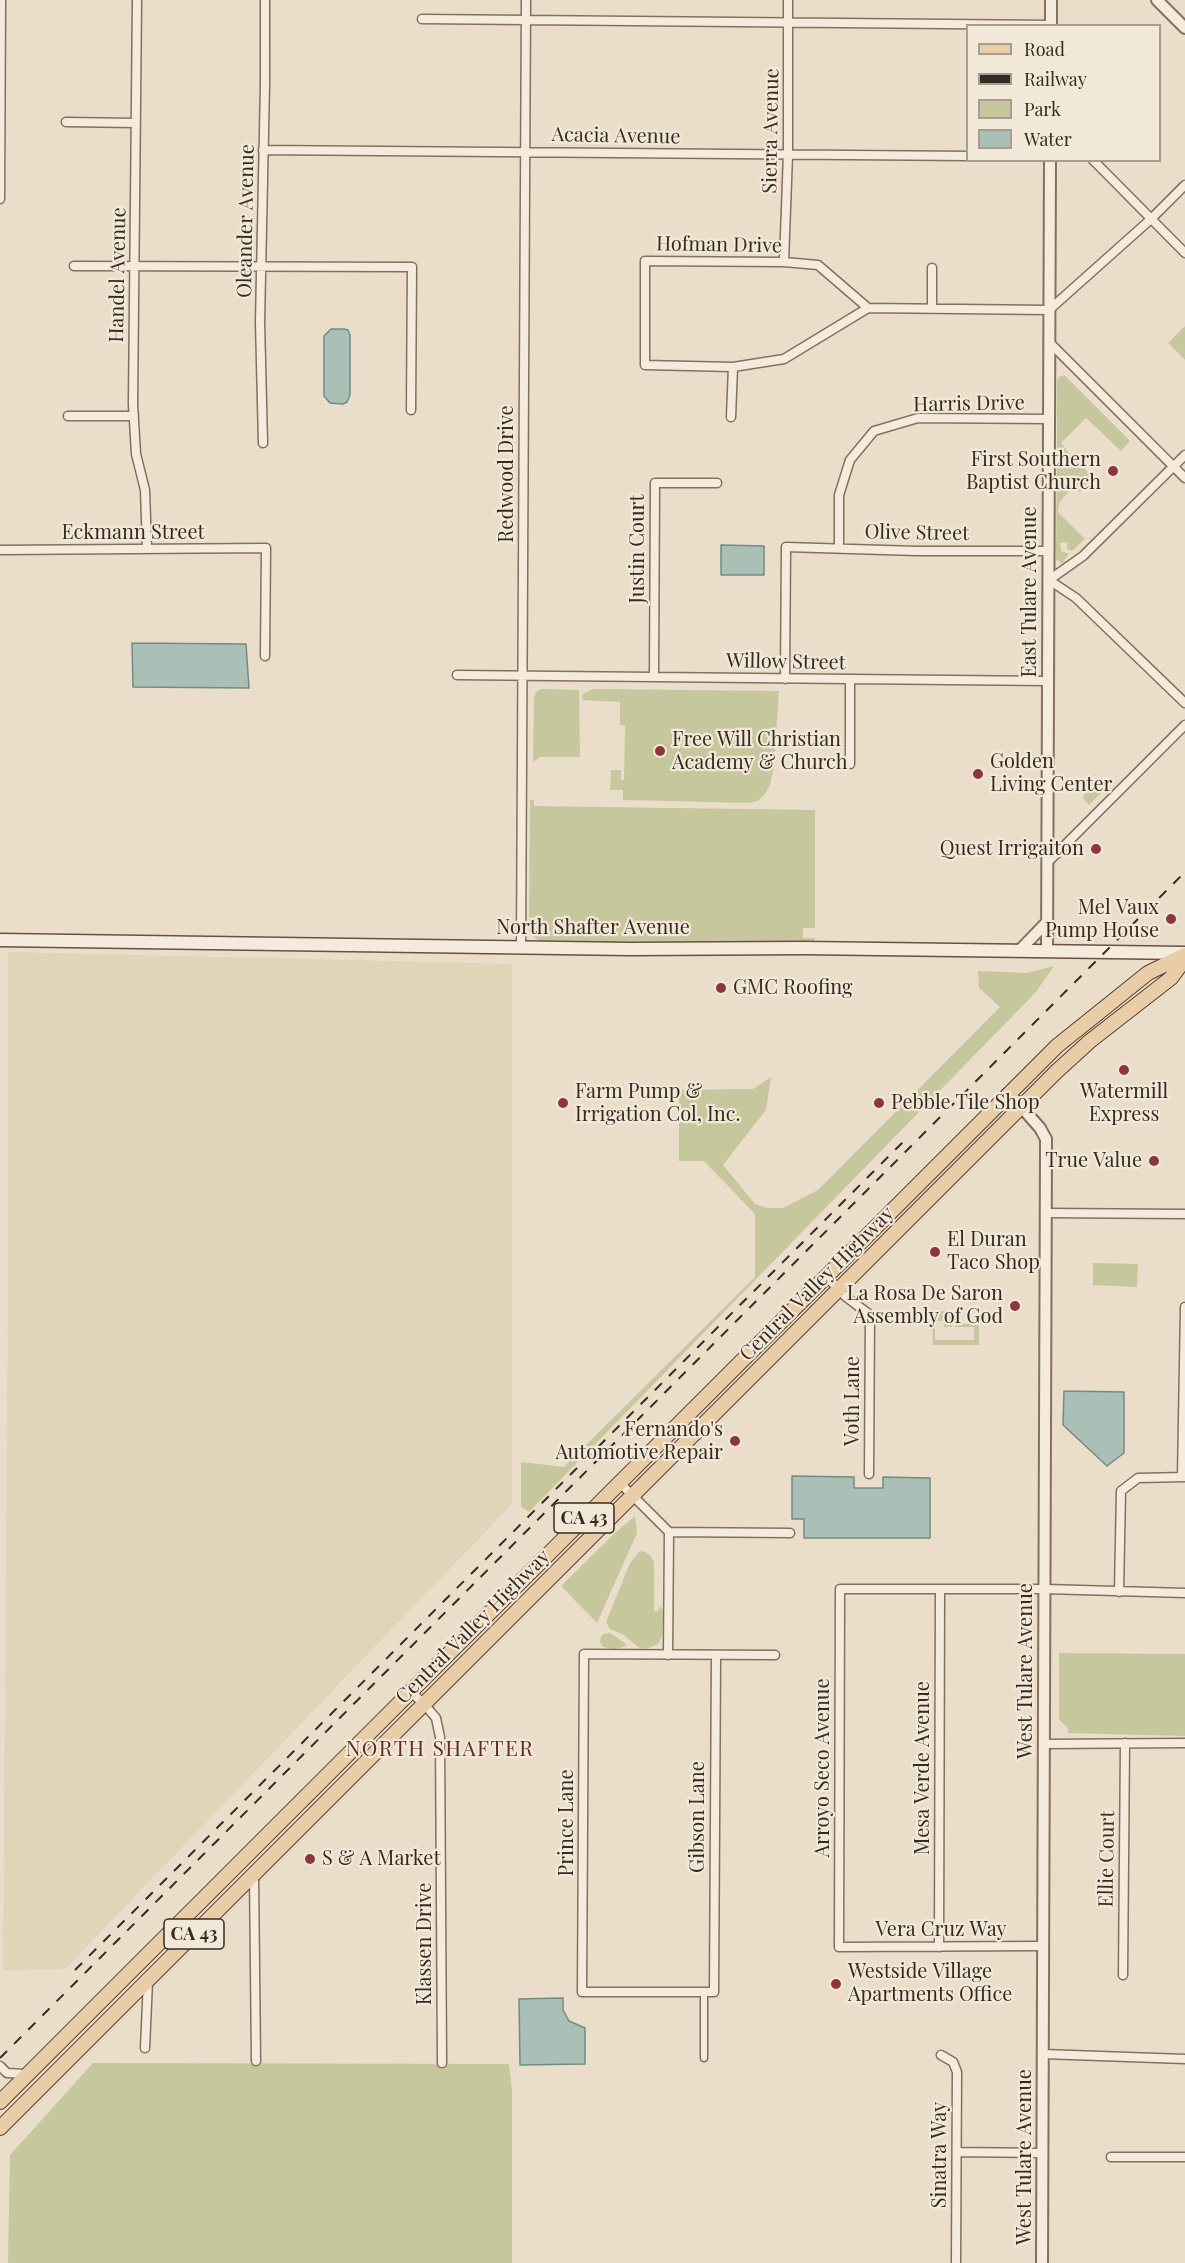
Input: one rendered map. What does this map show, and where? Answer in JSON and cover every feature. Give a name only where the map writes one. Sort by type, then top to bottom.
[{"type":"main road","name":"North Shafter Avenue","points":[[0,940],[521,948],[1047,951],[1185,956]]},
{"type":"main road","name":"Central Valley Highway","points":[[0,2102],[1057,1046],[1148,973],[1185,956]]},
{"type":"main road","name":"Central Valley Highway","points":[[0,2128],[1022,1107],[1090,1041],[1171,978],[1185,956]]},
{"type":"street","points":[[0,199],[1,0]]},
{"type":"street","name":"Handel Avenue","points":[[137,0],[134,416],[136,453],[145,490],[147,549]]},
{"type":"street","name":"Oleander Avenue","points":[[263,443],[260,322],[265,0]]},
{"type":"street","name":"Redwood Drive","points":[[521,948],[526,0]]},
{"type":"street","name":"Sierra Avenue","points":[[784,262],[788,154],[788,0]]},
{"type":"street","points":[[1051,0],[1051,24]]},
{"type":"street","points":[[1157,0],[1185,28]]},
{"type":"street","points":[[422,19],[966,24]]},
{"type":"street","points":[[66,122],[136,123]]},
{"type":"street","name":"Acacia Avenue","points":[[263,150],[966,156]]},
{"type":"street","name":"East Tulare Avenue","points":[[1047,951],[1050,162]]},
{"type":"street","points":[[1095,162],[1185,253]]},
{"type":"street","points":[[868,308],[1049,310],[1151,219],[1185,185]]},
{"type":"street","name":"Hofman Drive","points":[[645,261],[784,262],[818,265],[868,308],[784,359],[733,367],[645,365],[645,261]]},
{"type":"street","points":[[74,266],[412,267],[411,410]]},
{"type":"street","points":[[932,268],[932,308]]},
{"type":"street","points":[[1049,342],[1185,478]]},
{"type":"street","points":[[731,417],[733,367]]},
{"type":"street","points":[[69,416],[134,416]]},
{"type":"street","name":"Harris Drive","points":[[839,548],[839,495],[844,477],[850,460],[874,430],[918,418],[1049,419]]},
{"type":"street","points":[[1185,455],[1083,556],[1049,580],[1076,598],[1185,703]]},
{"type":"street","name":"Justin Court","points":[[654,677],[655,483],[717,483]]},
{"type":"street","name":"Eckmann Street","points":[[0,550],[266,548],[265,656]]},
{"type":"street","name":"Olive Street","points":[[785,679],[786,548],[1047,552]]},
{"type":"street","name":"Willow Street","points":[[457,675],[1048,681]]},
{"type":"street","points":[[850,679],[850,764]]},
{"type":"street","points":[[1047,863],[1185,724]]},
{"type":"street","points":[[1020,951],[1047,922]]},
{"type":"street","name":"West Tulare Avenue","points":[[1009,1093],[1040,1128],[1046,1139],[1042,2263]]},
{"type":"street","points":[[1046,1213],[1185,1214]]},
{"type":"street","name":"Voth Lane","points":[[826,1276],[870,1316],[869,1474]]},
{"type":"street","points":[[1119,1592],[1121,1491],[1138,1478],[1184,1477],[1185,1307]]},
{"type":"street","points":[[620,1483],[669,1532],[790,1533]]},
{"type":"street","points":[[669,1532],[669,1655],[775,1655]]},
{"type":"street","name":"Arroyo Seco Avenue","points":[[839,1947],[840,1589],[940,1589]]},
{"type":"street","points":[[940,1589],[1185,1593]]},
{"type":"street","name":"Mesa Verde Avenue","points":[[939,1947],[940,1589]]},
{"type":"street","name":"Prince Lane","points":[[669,1655],[584,1654],[582,1992],[704,1992]]},
{"type":"street","name":"Gibson Lane","points":[[704,1992],[714,1992],[716,1655]]},
{"type":"street","name":"Klassen Drive","points":[[410,1691],[436,1718],[441,1737],[442,2063]]},
{"type":"street","name":"Ellie Court","points":[[1122,1975],[1125,1743]]},
{"type":"street","points":[[1044,1744],[1185,1743]]},
{"type":"street","points":[[254,1874],[256,2061]]},
{"type":"street","name":"Vera Cruz Way","points":[[839,1947],[1043,1946]]},
{"type":"street","points":[[145,2048],[148,1980]]},
{"type":"street","points":[[704,1992],[704,2058]]},
{"type":"street","points":[[1043,2054],[1185,2059]]},
{"type":"street","name":"Sinatra Way","points":[[941,2055],[953,2062],[957,2072],[956,2263]]},
{"type":"street","points":[[0,2066],[7,2073],[27,2074]]},
{"type":"street","points":[[957,2152],[1043,2153]]},
{"type":"street","points":[[1111,2157],[1185,2157]]},
{"type":"shaded area","points":[[8,952],[512,964],[512,1504],[65,1969],[3,1970]]},
{"type":"green space","points":[[1185,326],[1185,360],[1168,343]]},
{"type":"green space","points":[[1064,375],[1130,441],[1121,451],[1086,418],[1061,443],[1094,478],[1079,492],[1072,488],[1059,503],[1058,512],[1085,539],[1072,551],[1067,549],[1067,542],[1060,543],[1061,551],[1069,554],[1065,562],[1061,563],[1056,559],[1057,461],[1060,461],[1057,458],[1057,381]]},
{"type":"green space","points":[[541,689],[579,690],[580,757],[540,757],[533,762],[534,698],[536,692]]},
{"type":"green space","points":[[593,689],[779,691],[774,766],[770,785],[765,794],[758,801],[749,803],[623,800],[623,790],[610,790],[611,770],[621,770],[621,780],[624,780],[625,726],[620,725],[620,702],[582,700],[583,694]]},
{"type":"green space","points":[[1090,778],[1099,786],[1106,781],[1110,784],[1089,805],[1083,798]]},
{"type":"green space","points":[[530,800],[534,800],[534,806],[815,810],[815,928],[803,928],[803,938],[815,938],[814,944],[541,942],[529,933]]},
{"type":"green space","points":[[1054,966],[1036,992],[529,1512],[521,1507],[521,1462],[564,1467],[755,1277],[755,1214],[704,1161],[679,1161],[679,1090],[753,1089],[771,1077],[766,1110],[723,1165],[755,1204],[767,1208],[783,1208],[818,1190],[1000,1007],[979,988],[978,971],[1027,973]]},
{"type":"green space","points":[[1093,1263],[1138,1264],[1137,1287],[1093,1285]]},
{"type":"green space","points":[[932,1311],[952,1311],[952,1327],[944,1327],[944,1321],[935,1321],[935,1340],[974,1340],[974,1327],[955,1327],[955,1324],[979,1324],[979,1345],[933,1345]]},
{"type":"green space","points":[[635,1516],[637,1533],[597,1623],[561,1586]]},
{"type":"green space","points":[[643,1551],[650,1555],[654,1562],[654,1611],[658,1611],[660,1606],[663,1611],[662,1636],[658,1644],[645,1649],[610,1629],[606,1622],[630,1563],[639,1552]]},
{"type":"green space","points":[[610,1633],[626,1646],[615,1649],[603,1647],[600,1643],[601,1636]]},
{"type":"green space","points":[[1059,1653],[1185,1654],[1185,1736],[1067,1733],[1069,1730],[1059,1719]]},
{"type":"green space","points":[[93,2063],[509,2064],[512,2090],[512,2263],[8,2263],[10,2155]]},
{"type":"water","points":[[331,329],[348,330],[350,335],[350,395],[347,402],[343,404],[330,403],[324,396],[324,336]]},
{"type":"water","points":[[721,545],[764,546],[764,575],[721,575]]},
{"type":"water","points":[[132,643],[246,644],[249,688],[133,687]]},
{"type":"water","points":[[1064,1391],[1124,1392],[1124,1453],[1107,1466],[1063,1425]]},
{"type":"water","points":[[792,1476],[854,1477],[854,1488],[883,1488],[883,1477],[930,1478],[930,1538],[804,1538],[804,1519],[792,1519]]},
{"type":"water","points":[[563,1998],[563,2010],[569,2021],[585,2028],[585,2064],[520,2065],[519,1999]]},
{"type":"railway","points":[[0,2058],[1185,872]]},
{"type":"railway","points":[[75,1970],[905,1140]]},
{"type":"place","name":"First Southern Baptist Church","points":[[1113,471]]},
{"type":"place","name":"Free Will Christian Academy & Church","points":[[660,751]]},
{"type":"place","name":"Golden Living Center","points":[[978,774]]},
{"type":"place","name":"Quest Irrigaiton","points":[[1096,849]]},
{"type":"place","name":"Mel Vaux Pump House","points":[[1171,919]]},
{"type":"place","name":"GMC Roofing","points":[[721,988]]},
{"type":"place","name":"Watermill Express","points":[[1124,1070]]},
{"type":"place","name":"Farm Pump & Irrigation Col, Inc.","points":[[563,1103]]},
{"type":"place","name":"Pebble Tile Shop","points":[[879,1103]]},
{"type":"place","name":"True Value","points":[[1154,1161]]},
{"type":"place","name":"El Duran Taco Shop","points":[[935,1252]]},
{"type":"place","name":"La Rosa De Saron Assembly of God","points":[[1015,1306]]},
{"type":"place","name":"Fernando's Automotive Repair","points":[[735,1441]]},
{"type":"place","name":"S & A Market","points":[[310,1859]]},
{"type":"place","name":"Westside Village Apartments Office","points":[[836,1984]]},
{"type":"district","name":"NORTH SHAFTER","points":[[440,1749]]}]
